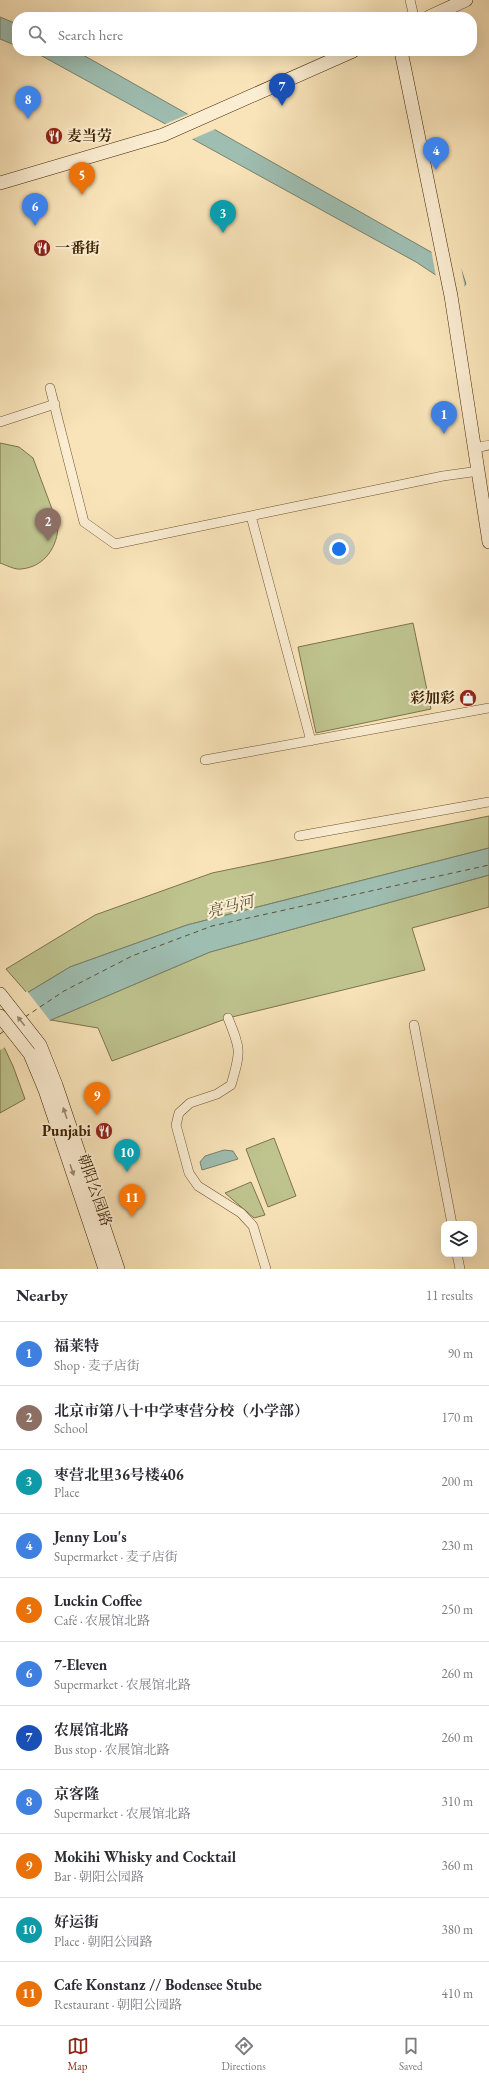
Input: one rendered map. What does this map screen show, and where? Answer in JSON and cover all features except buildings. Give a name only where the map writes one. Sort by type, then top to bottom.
[{"type":"street","points":[[410,0],[413,12]]},
{"type":"street","points":[[440,12],[466,0]]},
{"type":"street","points":[[0,183],[170,132],[343,56]]},
{"type":"street","points":[[402,56],[451,296],[476,448],[489,542]]},
{"type":"street","points":[[50,388],[84,522],[115,544],[443,476],[479,471]]},
{"type":"street","points":[[0,422],[55,404]]},
{"type":"street","points":[[476,448],[489,445]]},
{"type":"street","points":[[251,516],[311,741]]},
{"type":"street","points":[[205,760],[489,708]]},
{"type":"street","points":[[299,836],[489,802]]},
{"type":"street","name":"朝阳公园路","points":[[1,996],[40,1045],[56,1086],[118,1269]]},
{"type":"street","name":"朝阳公园路","points":[[0,1016],[30,1054],[45,1090],[105,1269]]},
{"type":"street","points":[[228,1018],[239,1046],[238,1060],[231,1085],[217,1094],[190,1103],[179,1113],[176,1125],[189,1173],[198,1186],[241,1213],[253,1226],[266,1269]]},
{"type":"street","points":[[414,1025],[451,1221]]},
{"type":"street","points":[[458,1257],[460,1269]]},
{"type":"green space","points":[[0,443],[19,447],[33,458],[58,525],[56,540],[53,548],[43,560],[37,564],[21,569],[16,569],[0,563]]},
{"type":"green space","points":[[413,623],[431,709],[316,733],[298,647]]},
{"type":"green space","points":[[489,816],[489,848],[187,925],[70,967],[27,993],[6,969],[95,915],[212,873]]},
{"type":"green space","points":[[489,875],[489,907],[412,928],[425,970],[228,1018],[112,1061],[98,1028],[51,1020],[210,952]]},
{"type":"green space","points":[[3,1045],[13,1066],[25,1099],[0,1113],[0,1048]]},
{"type":"green space","points":[[274,1138],[296,1196],[268,1207],[246,1149]]},
{"type":"green space","points":[[251,1182],[265,1215],[254,1218],[225,1193]]},
{"type":"shaded area","points":[[0,17],[12,22],[12,44],[0,39]]},
{"type":"shaded area","points":[[42,56],[85,56],[461,269],[466,284],[460,291],[416,262]]},
{"type":"shaded area","points":[[489,848],[489,875],[210,952],[51,1020],[3,1045],[27,993],[70,967],[187,925]]},
{"type":"shaded area","points":[[224,1150],[233,1151],[238,1159],[202,1170],[200,1162],[205,1156]]},
{"type":"pier","points":[[191,113],[218,128],[190,140],[163,125]]},
{"type":"pier","points":[[431,249],[461,266],[465,289],[462,293],[436,277]]},
{"type":"pier","points":[[27,991],[51,1022],[0,1050],[0,1012]]},
{"type":"ferry route","points":[[25,1017],[64,991],[132,956],[212,926],[489,865]]},
{"type":"ferry route","points":[[0,1034],[4,1031]]},
{"type":"place","name":"农展馆北路","points":[[282,106]]},
{"type":"place","name":"京客隆","points":[[28,119]]},
{"type":"place","name":"麦当劳","points":[[54,136]]},
{"type":"place","name":"Jenny Lou's","points":[[436,170]]},
{"type":"place","name":"Luckin Coffee","points":[[82,195]]},
{"type":"place","name":"7-Eleven","points":[[35,226]]},
{"type":"place","name":"枣营北里36号楼406","points":[[223,233]]},
{"type":"place","name":"一番街","points":[[42,248]]},
{"type":"place","name":"福莱特","points":[[444,434]]},
{"type":"place","name":"北京市第八十中学枣营分校（小学部）","points":[[48,541]]},
{"type":"place","name":"彩加彩","points":[[468,698]]},
{"type":"place","name":"Mokihi Whisky and Cocktail","points":[[97,1115]]},
{"type":"place","name":"Punjabi","points":[[104,1131]]},
{"type":"place","name":"好运街","points":[[127,1172]]},
{"type":"place","name":"Cafe Konstanz // Bodensee Stube","points":[[132,1217]]},
{"type":"water label","name":"亮马河","points":[[230,906]]}]
